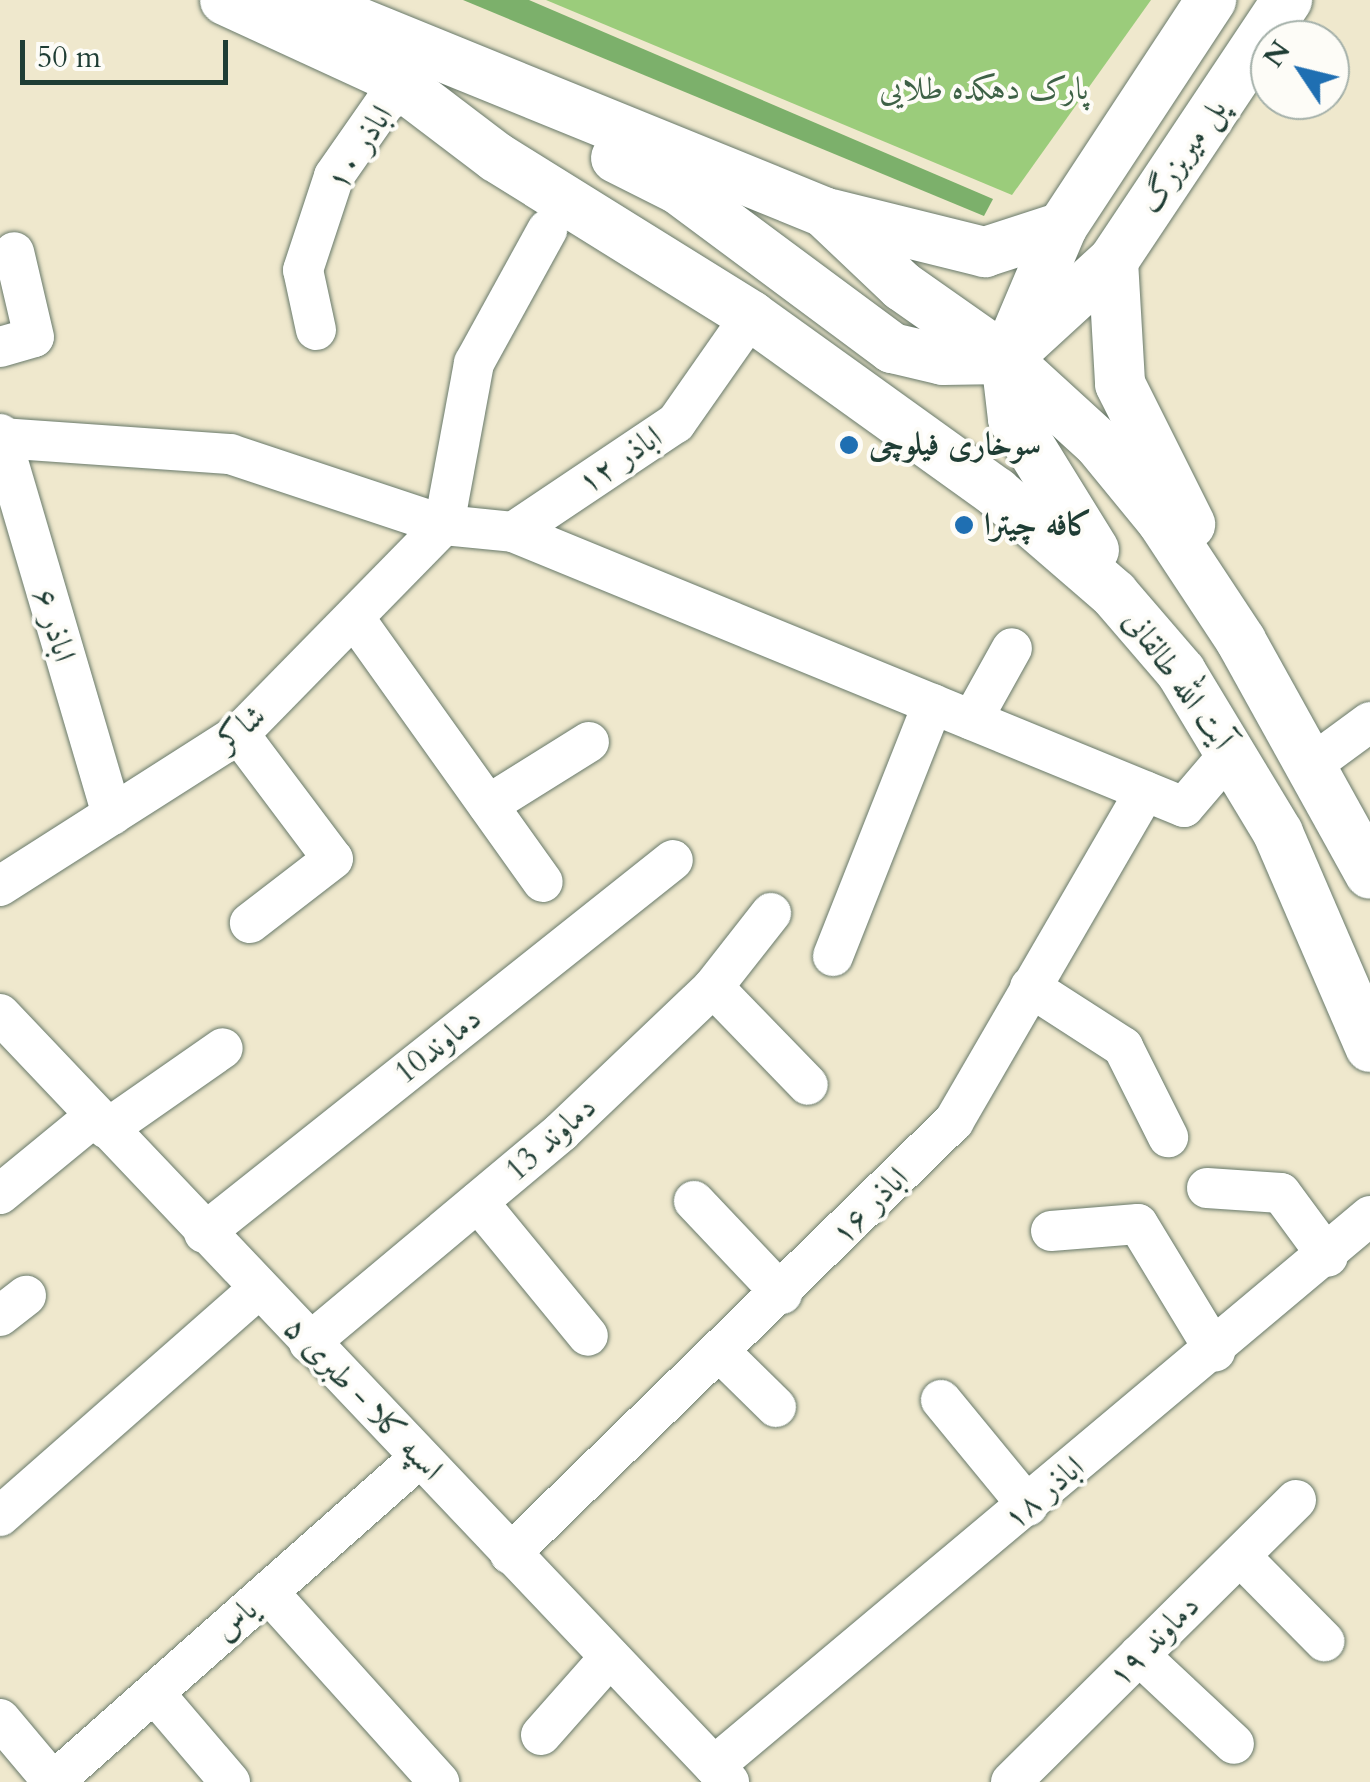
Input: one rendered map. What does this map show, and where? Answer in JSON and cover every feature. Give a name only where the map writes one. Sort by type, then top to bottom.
[{"type":"main road","name":"آیت الله طالقانی","points":[[303,0],[432,45],[552,102],[824,212],[902,286],[1006,359],[1122,471],[1241,641],[1370,874]]},
{"type":"main road","name":"پل میربزرگ","points":[[1006,359],[1062,227],[1211,0]]},
{"type":"main road","name":"پل میربزرگ","points":[[1006,359],[1112,261],[1287,0]]},
{"type":"main road","points":[[239,5],[407,88],[484,100],[678,189],[871,334],[943,360],[1006,359],[1013,419],[1063,508],[1149,628]]},
{"type":"main road","name":"آیت الله طالقانی","points":[[407,88],[520,172],[751,316],[996,492],[1149,628],[1231,752],[1278,833],[1370,1047]]},
{"type":"main road","points":[[824,212],[985,252],[1062,227]]},
{"type":"main road","points":[[1112,261],[1120,384],[1241,641]]},
{"type":"main road","points":[[871,334],[891,334],[906,322],[902,286]]},
{"type":"main road","points":[[1063,508],[1076,469],[1099,462],[1122,471]]},
{"type":"street","name":"اباذر ۱۰","points":[[316,330],[303,270],[334,176],[385,103],[407,88]]},
{"type":"street","points":[[444,525],[474,363],[547,230]]},
{"type":"street","points":[[0,347],[34,337],[14,252]]},
{"type":"street","name":"اباذر ۱۲","points":[[513,532],[676,423],[751,316]]},
{"type":"street","points":[[1,436],[230,454],[444,525],[513,532],[1184,807],[1231,752]]},
{"type":"street","name":"اباذر ۶","points":[[1,436],[112,815]]},
{"type":"street","name":"شاکر","points":[[0,886],[239,734],[358,623],[444,525]]},
{"type":"street","points":[[358,623],[543,882]]},
{"type":"street","points":[[972,720],[1012,648]]},
{"type":"street","points":[[833,956],[933,704]]},
{"type":"street","points":[[1310,766],[1370,722]]},
{"type":"street","points":[[239,734],[333,859],[250,923]]},
{"type":"street","points":[[488,805],[589,742]]},
{"type":"street","name":"اباذر ۱۶","points":[[510,1554],[782,1294],[954,1121],[1145,791]]},
{"type":"street","name":"دماوند10","points":[[204,1233],[673,860]]},
{"type":"street","name":"دماوند 13","points":[[310,1343],[478,1202],[713,987],[770,912]]},
{"type":"street","points":[[713,987],[808,1085]]},
{"type":"street","points":[[1030,988],[1123,1047],[1168,1137]]},
{"type":"street","name":"اسپه کلا - طبری ۵","points":[[0,1014],[721,1774]]},
{"type":"street","points":[[0,1194],[101,1123],[223,1048]]},
{"type":"street","points":[[1208,1188],[1281,1193],[1328,1257]]},
{"type":"street","points":[[478,1202],[588,1336]]},
{"type":"street","points":[[694,1202],[782,1294]]},
{"type":"street","name":"اباذر ۱۸","points":[[721,1774],[1028,1506],[1328,1257],[1370,1216]]},
{"type":"street","points":[[1052,1231],[1138,1224],[1214,1352]]},
{"type":"street","points":[[0,1516],[258,1289]]},
{"type":"street","points":[[721,1352],[776,1407]]},
{"type":"street","points":[[941,1400],[1028,1506]]},
{"type":"street","name":"یاس","points":[[53,1782],[419,1458]]},
{"type":"street","name":"دماوند ۱۹","points":[[1011,1782],[1296,1500]]},
{"type":"street","points":[[1240,1556],[1324,1641]]},
{"type":"street","points":[[268,1592],[439,1782]]},
{"type":"street","points":[[1140,1655],[1234,1744]]},
{"type":"street","points":[[540,1735],[610,1657]]},
{"type":"street","points":[[154,1693],[230,1782]]},
{"type":"street","points":[[0,1719],[53,1782]]},
{"type":"green space","points":[[463,0],[529,0],[993,199],[984,216]]},
{"type":"green space","name":"پارک دهکده طلایی","points":[[546,0],[1151,0],[1012,195]]},
{"type":"place","name":"سوخاری فیلوچی","points":[[849,445]]},
{"type":"place","name":"کافه چیترا","points":[[964,525]]}]
